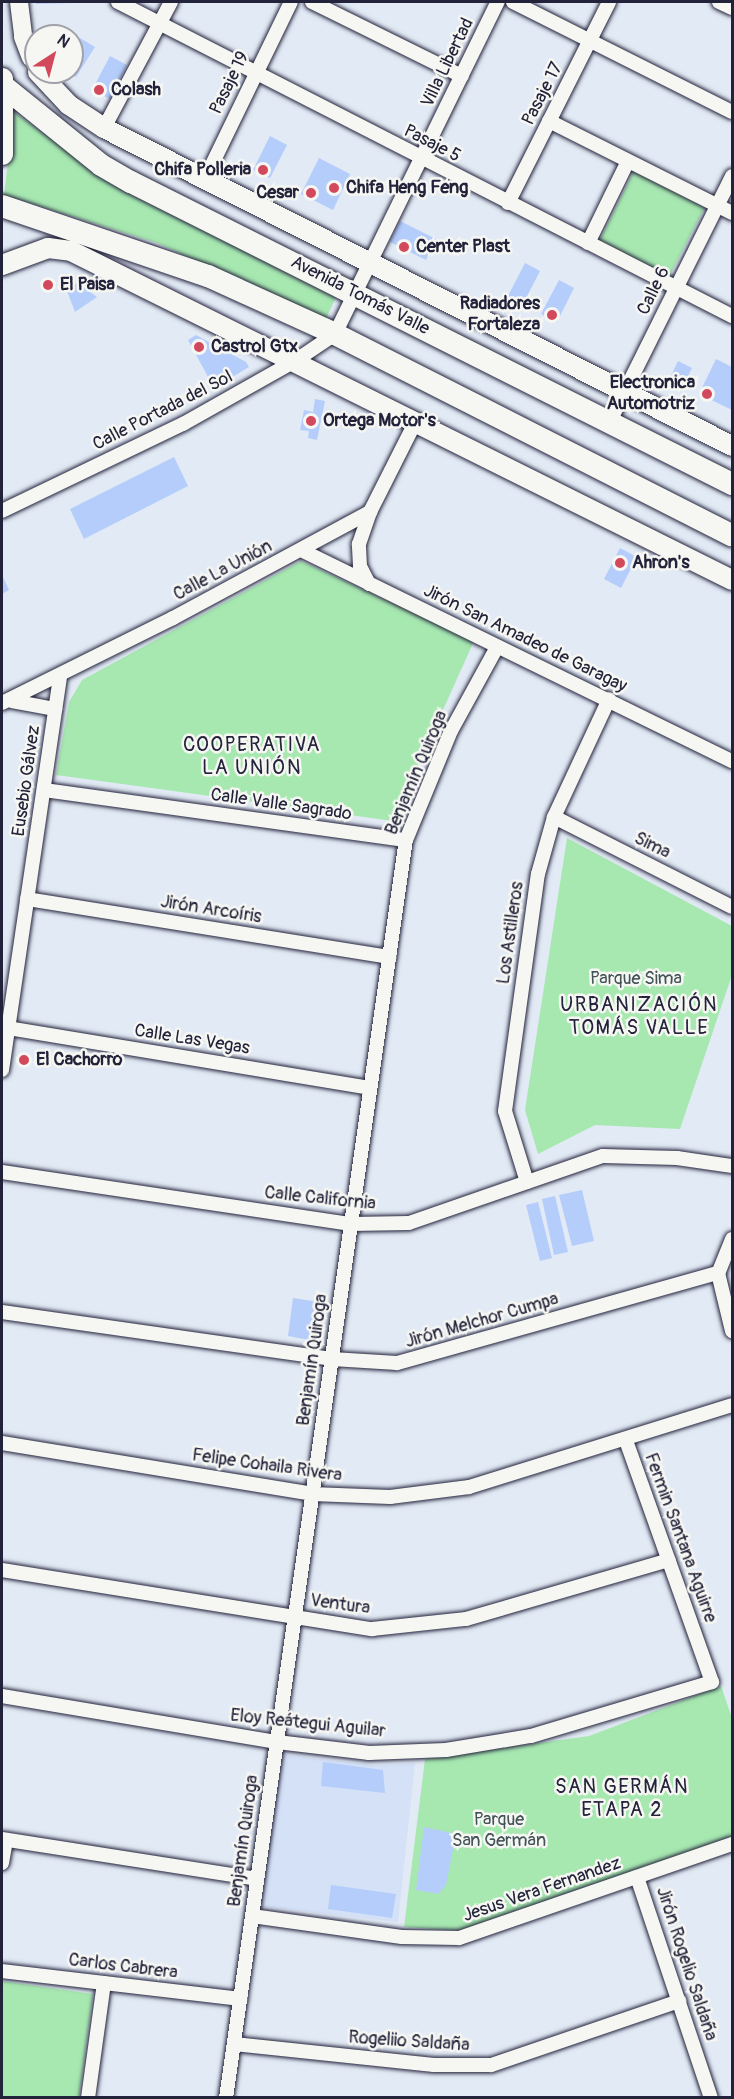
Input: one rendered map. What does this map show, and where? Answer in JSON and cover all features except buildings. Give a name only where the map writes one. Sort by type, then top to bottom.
[{"type":"main road","name":"Avenida Tomás Valle","points":[[2,83],[101,165],[732,484]]},
{"type":"main road","points":[[2,83],[2,154]]},
{"type":"main road","name":"Avenida Tomás Valle","points":[[51,84],[69,105],[104,128],[369,265],[732,446]]},
{"type":"main road","points":[[2,206],[75,241],[295,361],[732,580]]},
{"type":"main road","points":[[3,263],[75,241],[208,276],[335,334],[732,535]]},
{"type":"street","points":[[19,2],[24,41]]},
{"type":"street","name":"Pasaje 5","points":[[118,2],[159,26],[732,316]]},
{"type":"street","points":[[104,128],[171,2]]},
{"type":"street","name":"Pasaje 19","points":[[204,181],[254,73],[291,2]]},
{"type":"street","points":[[312,2],[462,76]]},
{"type":"street","name":"Villa Libertad","points":[[335,334],[498,2]]},
{"type":"street","points":[[513,2],[732,112]]},
{"type":"street","name":"Pasaje 17","points":[[508,203],[609,2]]},
{"type":"street","points":[[719,2],[732,8]]},
{"type":"street","points":[[549,121],[732,213]]},
{"type":"street","points":[[588,243],[628,161]]},
{"type":"street","name":"Calle 6","points":[[609,423],[732,176]]},
{"type":"street","name":"Calle Portada del Sol","points":[[2,511],[183,424],[295,361],[335,334]]},
{"type":"street","points":[[369,584],[360,566],[359,544],[370,512],[416,422]]},
{"type":"street","name":"Calle La Unión","points":[[7,702],[370,512]]},
{"type":"street","name":"Jirón San Amadeo de Garagay","points":[[301,550],[497,647],[609,699],[732,762]]},
{"type":"street","name":"Benjamín Quiroga","points":[[226,2097],[406,840],[451,731],[497,647]]},
{"type":"street","name":"Eusebio Gálvez","points":[[2,1070],[60,676]]},
{"type":"street","name":"Los Astilleros","points":[[527,1182],[505,1111],[538,874],[554,817],[609,699]]},
{"type":"street","points":[[7,702],[55,709]]},
{"type":"street","name":"Calle Valle Sagrado","points":[[44,789],[406,840]]},
{"type":"street","name":"Sima","points":[[554,817],[732,907]]},
{"type":"street","name":"Jirón Arcoíris","points":[[27,899],[389,957]]},
{"type":"street","name":"Calle Las Vegas","points":[[8,1028],[370,1088]]},
{"type":"street","name":"Calle California","points":[[2,1172],[351,1224],[409,1223],[603,1156],[677,1158],[732,1166]]},
{"type":"street","points":[[732,1239],[718,1273],[732,1331]]},
{"type":"street","name":"Jirón Melchor Cumpa","points":[[2,1312],[332,1359],[397,1363],[718,1273]]},
{"type":"street","name":"Felipe Cohaila Rivera","points":[[2,1443],[312,1494],[390,1497],[468,1487],[626,1441],[732,1405]]},
{"type":"street","name":"Fermin Santana Aguirre","points":[[626,1441],[712,1682]]},
{"type":"street","name":"Ventura","points":[[2,1570],[372,1629],[466,1619],[669,1560]]},
{"type":"street","name":"Eloy Reátegui Aguilar","points":[[2,1696],[277,1742],[369,1753],[446,1750],[584,1723],[712,1682]]},
{"type":"street","points":[[2,1863],[4,1840],[257,1879]]},
{"type":"street","name":"Jesus Vera Fernandez","points":[[252,1916],[402,1937],[459,1938],[732,1844]]},
{"type":"street","name":"Jirón Rogelio Saldaña","points":[[637,1877],[711,2097]]},
{"type":"street","name":"Carlos Cabrera","points":[[2,1971],[240,1999]]},
{"type":"street","points":[[88,2097],[104,1983]]},
{"type":"street","name":"Rogeliio Saldaña","points":[[234,2044],[434,2065],[491,2065],[680,2001]]},
{"type":"shaded area","points":[[278,1754],[374,1765],[415,1763],[398,1922],[256,1906]]},
{"type":"green space","points":[[14,112],[111,182],[336,297],[326,319],[157,243],[4,195]]},
{"type":"green space","points":[[634,171],[705,207],[669,277],[600,240]]},
{"type":"green space","points":[[301,561],[474,641],[393,821],[56,775],[69,702],[82,680]]},
{"type":"green space","name":"Parque Sima","points":[[567,838],[732,926],[732,975],[680,1129],[595,1125],[538,1154],[525,1110]]},
{"type":"green space","name":"Parque San Germán","points":[[721,1686],[732,1718],[732,1837],[462,1931],[404,1927],[425,1759],[589,1736]]},
{"type":"green space","points":[[2,1981],[93,1994],[79,2097],[2,2097]]},
{"type":"place","name":"Colash","points":[[99,90]]},
{"type":"place","name":"Chifa Polleria","points":[[263,170]]},
{"type":"place","name":"Chifa Heng Feng","points":[[334,188]]},
{"type":"place","name":"Cesar","points":[[311,193]]},
{"type":"place","name":"Center Plast","points":[[404,247]]},
{"type":"place","name":"El Paisa","points":[[48,285]]},
{"type":"place","name":"Radiadores Fortaleza","points":[[552,315]]},
{"type":"place","name":"Castrol Gtx","points":[[199,347]]},
{"type":"place","name":"Electronica Automotriz","points":[[707,394]]},
{"type":"place","name":"Ortega Motor's","points":[[311,421]]},
{"type":"place","name":"Ahron's","points":[[620,563]]},
{"type":"place","name":"El Cachorro","points":[[24,1060]]},
{"type":"district","name":"COOPERATIVA LA UNIÓN","points":[[252,756]]},
{"type":"district","name":"URBANIZACIÓN TOMÁS VALLE","points":[[639,1016]]},
{"type":"district","name":"SAN GERMÁN ETAPA 2","points":[[622,1798]]}]
